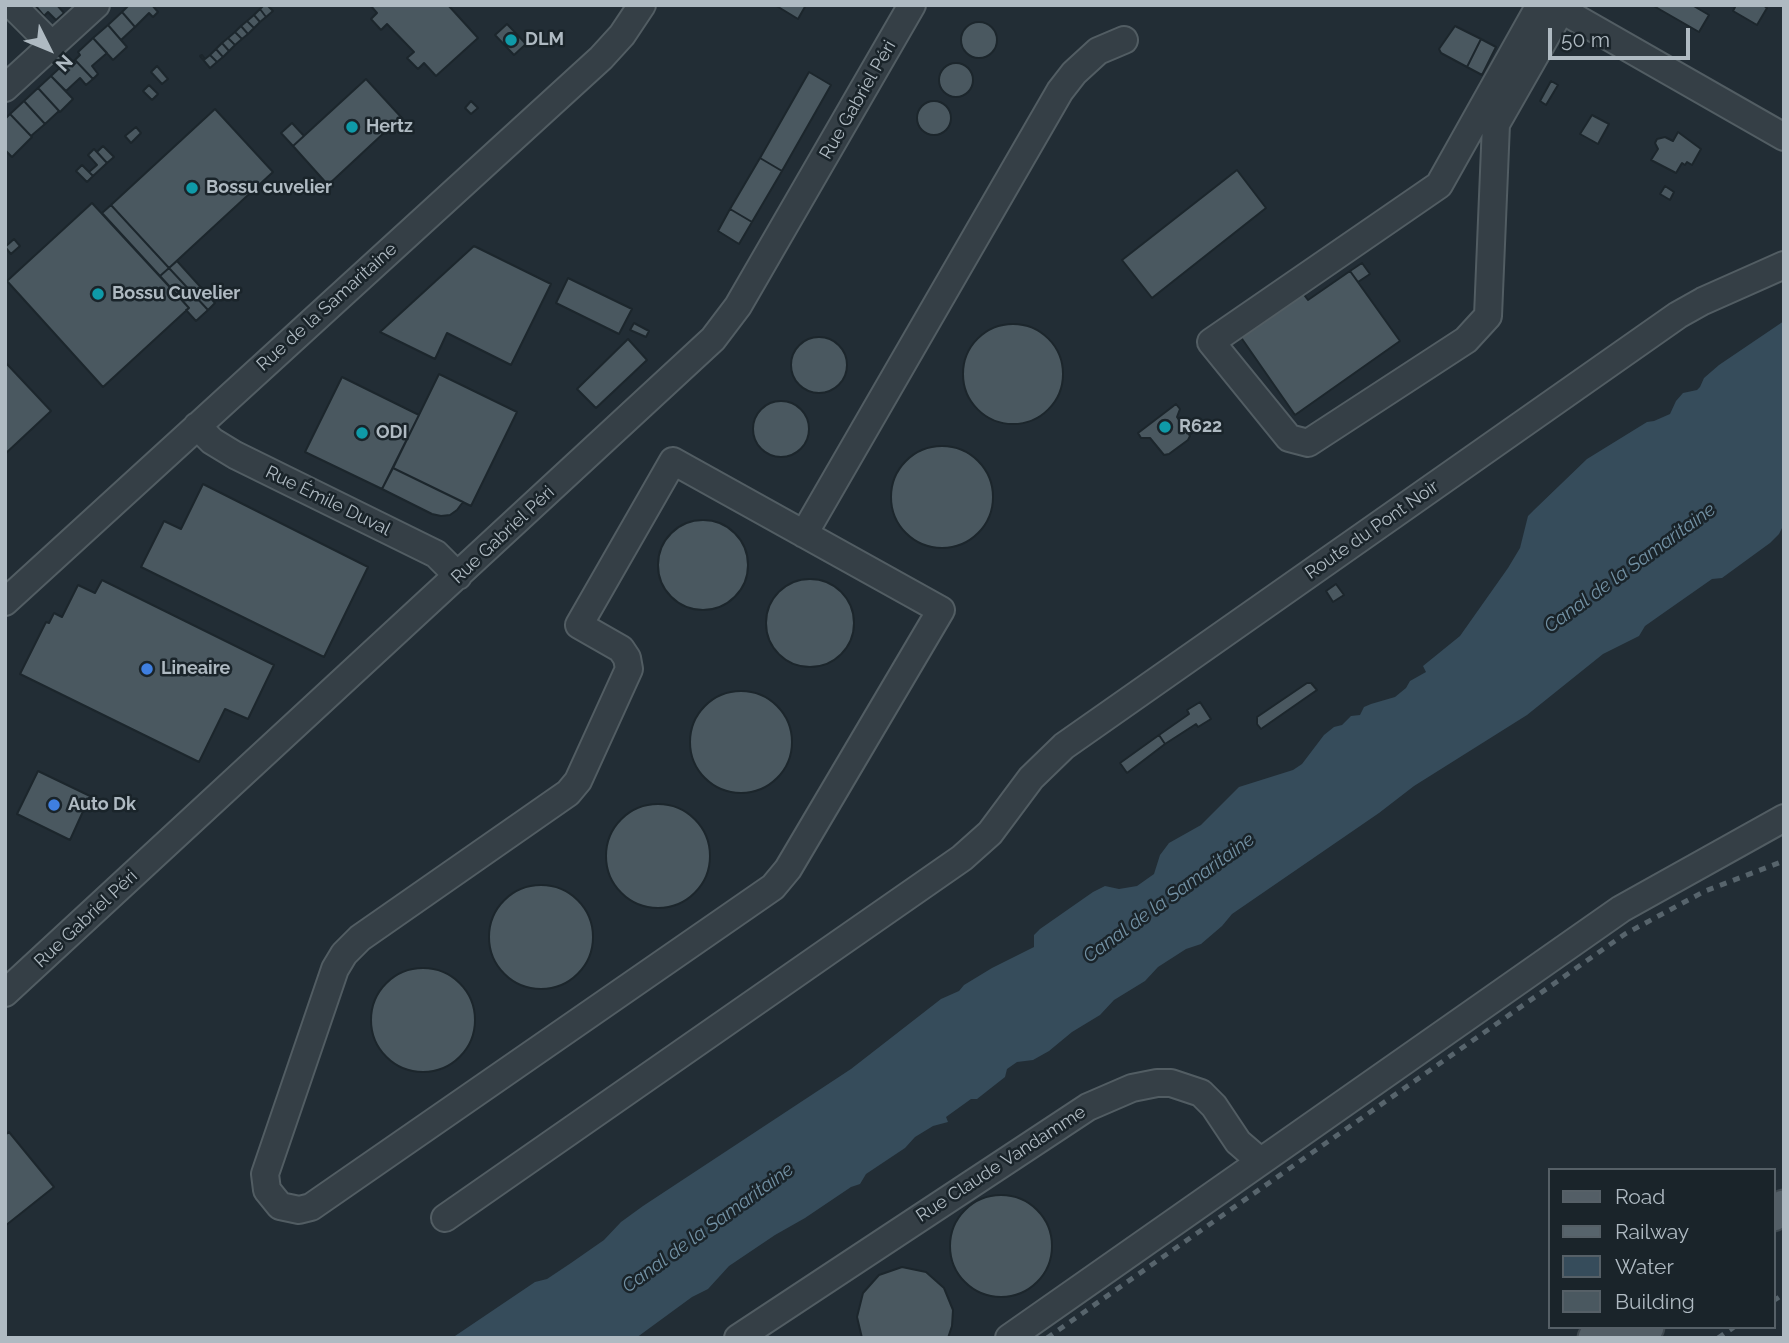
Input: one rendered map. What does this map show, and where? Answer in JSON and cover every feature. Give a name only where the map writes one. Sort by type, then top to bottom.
[{"type":"street","points":[[12,5],[52,45]]},
{"type":"street","points":[[5,88],[96,5]]},
{"type":"street","name":"Rue de la Samaritaine","points":[[5,603],[601,58],[642,5]]},
{"type":"street","name":"Rue Gabriel Péri","points":[[5,993],[693,359],[727,323],[912,5]]},
{"type":"street","points":[[1551,7],[1496,124],[1488,316],[1466,340],[1308,443],[1289,438],[1211,342],[1439,185],[1551,7]]},
{"type":"street","points":[[1551,7],[1784,137]]},
{"type":"street","points":[[804,534],[1060,91],[1098,51],[1125,40]]},
{"type":"street","name":"Route du Pont Noir","points":[[445,1217],[951,866],[990,833],[1031,778],[1064,746],[1678,315],[1784,265]]},
{"type":"street","name":"Rue Émile Duval","points":[[197,425],[212,441],[226,450],[436,554],[458,576]]},
{"type":"street","points":[[673,461],[804,534],[941,610],[778,882],[317,1203],[299,1210],[280,1206],[267,1190],[265,1174],[335,969],[344,954],[360,938],[568,793],[578,781],[629,669],[627,658],[621,649],[579,625],[673,461]]},
{"type":"street","points":[[1009,1338],[1622,909],[1784,818]]},
{"type":"street","name":"Rue Claude Vandamme","points":[[738,1338],[1088,1107],[1132,1088],[1144,1084],[1171,1083],[1201,1093],[1214,1106],[1238,1142],[1260,1161]]},
{"type":"water","name":"Canal de la Samaritaine","points":[[1784,321],[1784,524],[1770,543],[1722,578],[1712,579],[1645,626],[1639,636],[1603,654],[1527,715],[1414,786],[1232,914],[1201,944],[1186,949],[1158,967],[1145,981],[1114,1000],[1100,1015],[1072,1032],[1049,1051],[1033,1060],[1017,1062],[1007,1069],[1005,1077],[977,1099],[971,1099],[946,1117],[948,1122],[933,1126],[915,1137],[905,1148],[866,1174],[860,1184],[851,1187],[729,1266],[708,1289],[692,1297],[636,1338],[452,1338],[535,1282],[547,1279],[571,1263],[604,1240],[621,1222],[643,1206],[851,1069],[941,999],[959,991],[992,968],[1034,947],[1034,935],[1040,929],[1093,892],[1105,886],[1119,889],[1137,886],[1154,874],[1160,855],[1169,843],[1201,825],[1239,787],[1293,770],[1302,764],[1324,735],[1334,727],[1342,725],[1351,716],[1360,715],[1364,707],[1395,697],[1410,681],[1426,672],[1423,666],[1460,636],[1520,548],[1528,516],[1534,510],[1587,459],[1647,422],[1670,414],[1683,393],[1697,390],[1704,378],[1719,365]]},
{"type":"building","points":[[35,5],[57,5],[64,13],[56,20],[48,12],[44,16]]},
{"type":"building","points":[[129,5],[152,5],[158,12],[153,17],[149,13],[135,27],[122,12]]},
{"type":"building","points":[[264,5],[273,11],[266,17],[260,9]]},
{"type":"building","points":[[370,5],[448,5],[478,38],[436,76],[424,63],[418,69],[407,58],[414,52],[387,24],[381,30],[371,19],[377,13]]},
{"type":"building","points":[[775,5],[806,5],[798,19]]},
{"type":"building","points":[[1652,5],[1692,5],[1709,15],[1699,32]]},
{"type":"building","points":[[1736,5],[1763,5],[1767,8],[1757,25],[1733,11]]},
{"type":"building","points":[[260,9],[266,17],[260,22],[254,15]]},
{"type":"building","points":[[122,12],[135,27],[121,40],[108,25]]},
{"type":"building","points":[[254,15],[260,22],[254,28],[247,21]]},
{"type":"building","points":[[247,21],[254,28],[248,34],[241,26]]},
{"type":"building","points":[[979,22],[992,27],[997,40],[992,53],[979,58],[966,53],[961,40],[966,27]]},
{"type":"building","name":"DLM","points":[[507,24],[526,44],[514,55],[495,35]]},
{"type":"building","points":[[108,25],[127,47],[113,60],[93,38]]},
{"type":"building","points":[[241,26],[248,34],[242,39],[235,32]]},
{"type":"building","points":[[1455,26],[1481,39],[1467,67],[1441,53],[1439,49]]},
{"type":"building","points":[[235,32],[242,39],[235,45],[228,38]]},
{"type":"building","points":[[93,38],[107,53],[92,66],[98,74],[93,79],[75,60],[80,55],[78,52]]},
{"type":"building","points":[[228,38],[235,45],[229,51],[222,43]]},
{"type":"building","points":[[1481,39],[1496,47],[1482,75],[1467,67]]},
{"type":"building","points":[[222,43],[229,51],[223,57],[216,49]]},
{"type":"building","points":[[216,49],[223,57],[217,62],[210,55]]},
{"type":"building","points":[[210,55],[217,62],[210,68],[200,56],[205,59]]},
{"type":"building","points":[[75,60],[93,79],[86,85],[80,78],[66,91],[51,76],[67,61],[70,65]]},
{"type":"building","points":[[956,63],[968,68],[973,80],[968,92],[956,97],[944,92],[939,80],[944,68]]},
{"type":"building","points":[[157,66],[168,79],[162,84],[151,72]]},
{"type":"building","points":[[809,72],[831,85],[782,171],[760,158]]},
{"type":"building","points":[[51,76],[73,99],[60,112],[38,88]]},
{"type":"building","name":"Hertz","points":[[366,79],[401,117],[328,185],[293,146]]},
{"type":"building","points":[[1551,81],[1558,85],[1546,105],[1540,101]]},
{"type":"building","points":[[149,85],[158,94],[152,100],[143,91]]},
{"type":"building","points":[[38,88],[59,111],[45,124],[24,101]]},
{"type":"building","points":[[24,101],[45,124],[31,136],[10,114]]},
{"type":"building","points":[[471,101],[478,108],[471,114],[465,108]]},
{"type":"building","points":[[934,101],[946,106],[951,118],[946,130],[934,135],[922,130],[917,118],[922,106]]},
{"type":"building","name":"Bossu cuvelier","points":[[215,109],[273,172],[169,268],[111,205]]},
{"type":"building","points":[[10,114],[32,137],[12,157],[5,150],[5,119]]},
{"type":"building","points":[[1592,115],[1609,124],[1598,144],[1580,134]]},
{"type":"building","points":[[292,123],[304,136],[293,146],[281,133]]},
{"type":"building","points":[[136,127],[141,133],[131,143],[125,136]]},
{"type":"building","points":[[1678,132],[1701,149],[1692,165],[1682,163],[1676,173],[1651,160],[1658,149],[1655,143],[1657,139],[1665,137],[1673,141]]},
{"type":"building","points":[[103,146],[114,157],[107,163],[97,152]]},
{"type":"building","points":[[94,149],[107,163],[93,176],[89,172],[97,165],[88,155]]},
{"type":"building","points":[[760,158],[782,171],[752,222],[730,209]]},
{"type":"building","points":[[82,165],[93,176],[87,182],[76,171]]},
{"type":"building","points":[[1237,170],[1266,208],[1152,298],[1122,260]]},
{"type":"building","points":[[1665,186],[1674,192],[1670,200],[1660,194]]},
{"type":"building","name":"Bossu Cuvelier","points":[[92,203],[189,308],[103,387],[7,281]]},
{"type":"building","points":[[111,205],[169,268],[160,276],[102,213]]},
{"type":"building","points":[[730,209],[752,222],[739,244],[718,231]]},
{"type":"building","points":[[14,239],[20,246],[11,254],[5,247]]},
{"type":"building","points":[[474,246],[551,284],[511,365],[447,333],[435,359],[380,332]]},
{"type":"building","points":[[177,261],[215,303],[208,310],[169,268]]},
{"type":"building","points":[[1362,263],[1370,274],[1358,282],[1350,271]]},
{"type":"building","points":[[169,268],[208,310],[196,321],[186,310],[189,308],[160,276]]},
{"type":"building","points":[[1350,271],[1400,341],[1295,415],[1240,336],[1302,292],[1308,300]]},
{"type":"building","points":[[568,278],[632,309],[619,334],[556,303]]},
{"type":"building","points":[[634,323],[649,331],[646,337],[630,330]]},
{"type":"building","points":[[1013,324],[1032,327],[1049,338],[1060,355],[1063,374],[1060,393],[1049,410],[1032,421],[1013,424],[994,421],[977,410],[966,393],[963,374],[966,355],[977,338],[994,327]]},
{"type":"building","points":[[813,337],[825,337],[835,341],[843,349],[847,365],[843,381],[835,389],[825,393],[813,393],[803,389],[795,381],[791,371],[791,359],[795,349],[803,341]]},
{"type":"building","points":[[628,339],[647,360],[596,408],[577,389]]},
{"type":"building","points":[[5,362],[51,411],[5,454]]},
{"type":"building","points":[[439,374],[517,412],[471,506],[393,468]]},
{"type":"building","name":"ODI","points":[[342,377],[419,415],[382,489],[305,452]]},
{"type":"building","points":[[775,401],[787,401],[797,405],[805,413],[809,429],[805,445],[797,453],[787,457],[775,457],[765,453],[757,445],[753,435],[753,423],[757,413],[765,405]]},
{"type":"building","name":"R622","points":[[1176,404],[1180,409],[1177,417],[1190,436],[1169,454],[1164,455],[1150,438],[1141,438],[1138,433]]},
{"type":"building","points":[[942,446],[961,450],[978,461],[989,478],[993,497],[989,516],[978,533],[961,544],[942,548],[923,544],[906,533],[895,516],[891,497],[895,478],[906,461],[923,450]]},
{"type":"building","points":[[393,468],[463,502],[450,515],[432,514],[382,489]]},
{"type":"building","points":[[203,484],[368,567],[324,657],[141,567],[164,521],[181,529]]},
{"type":"building","points":[[694,520],[712,520],[728,527],[741,540],[748,556],[748,574],[741,590],[728,603],[712,610],[694,610],[678,603],[665,590],[658,574],[658,556],[665,540],[678,527]]},
{"type":"building","points":[[810,579],[827,583],[841,592],[850,606],[854,623],[850,640],[841,654],[827,663],[810,667],[793,663],[779,654],[770,640],[766,623],[770,606],[779,592],[793,583]]},
{"type":"building","name":"Lineaire","points":[[102,580],[274,665],[248,719],[225,709],[199,762],[20,674],[46,622],[49,623],[54,613],[62,617],[78,585],[95,593]]},
{"type":"building","points":[[1336,584],[1344,595],[1333,602],[1326,591]]},
{"type":"building","points":[[1307,683],[1311,683],[1317,690],[1261,729],[1257,724],[1257,717]]},
{"type":"building","points":[[741,691],[760,695],[777,706],[788,723],[792,742],[788,761],[777,778],[760,789],[741,793],[722,789],[705,778],[694,761],[690,742],[694,723],[705,706],[722,695]]},
{"type":"building","points":[[1200,702],[1211,719],[1198,727],[1196,724],[1165,744],[1159,735],[1189,714],[1187,710]]},
{"type":"building","points":[[1159,735],[1165,744],[1127,773],[1120,763]]},
{"type":"building","name":"Auto Dk","points":[[38,771],[90,796],[70,840],[17,814]]},
{"type":"building","points":[[658,804],[678,808],[701,827],[706,836],[710,856],[706,876],[687,899],[678,904],[658,908],[638,904],[615,885],[610,876],[606,856],[610,836],[629,813],[638,808]]},
{"type":"building","points":[[541,885],[561,889],[584,908],[589,917],[593,937],[589,957],[570,980],[561,985],[541,989],[521,985],[498,966],[493,957],[489,937],[493,917],[512,894],[521,889]]},
{"type":"building","points":[[423,968],[443,972],[460,983],[471,1000],[475,1020],[471,1040],[460,1057],[443,1068],[423,1072],[403,1068],[386,1057],[375,1040],[371,1020],[375,1000],[386,983],[403,972]]},
{"type":"building","points":[[9,1132],[54,1187],[5,1226],[5,1135]]},
{"type":"building","points":[[1001,1195],[1021,1199],[1037,1210],[1048,1226],[1052,1246],[1048,1266],[1037,1282],[1021,1293],[1001,1297],[981,1293],[965,1282],[954,1266],[950,1246],[954,1226],[965,1210],[981,1199]]},
{"type":"building","points":[[902,1267],[926,1272],[944,1288],[953,1310],[948,1338],[862,1338],[857,1317],[863,1293],[879,1275]]},
{"type":"railway","points":[[1047,1338],[1625,934],[1705,891],[1784,861]]},
{"type":"railway","points":[[1775,1300],[1784,1294]]},
{"type":"railway","points":[[1718,1338],[1731,1329]]},
{"type":"place","name":"DLM","points":[[511,40]]},
{"type":"place","name":"Hertz","points":[[352,127]]},
{"type":"place","name":"Bossu cuvelier","points":[[192,188]]},
{"type":"place","name":"Bossu Cuvelier","points":[[98,294]]},
{"type":"place","name":"R622","points":[[1165,427]]},
{"type":"place","name":"ODI","points":[[362,433]]},
{"type":"place","name":"Lineaire","points":[[147,669]]},
{"type":"place","name":"Auto Dk","points":[[54,805]]}]
